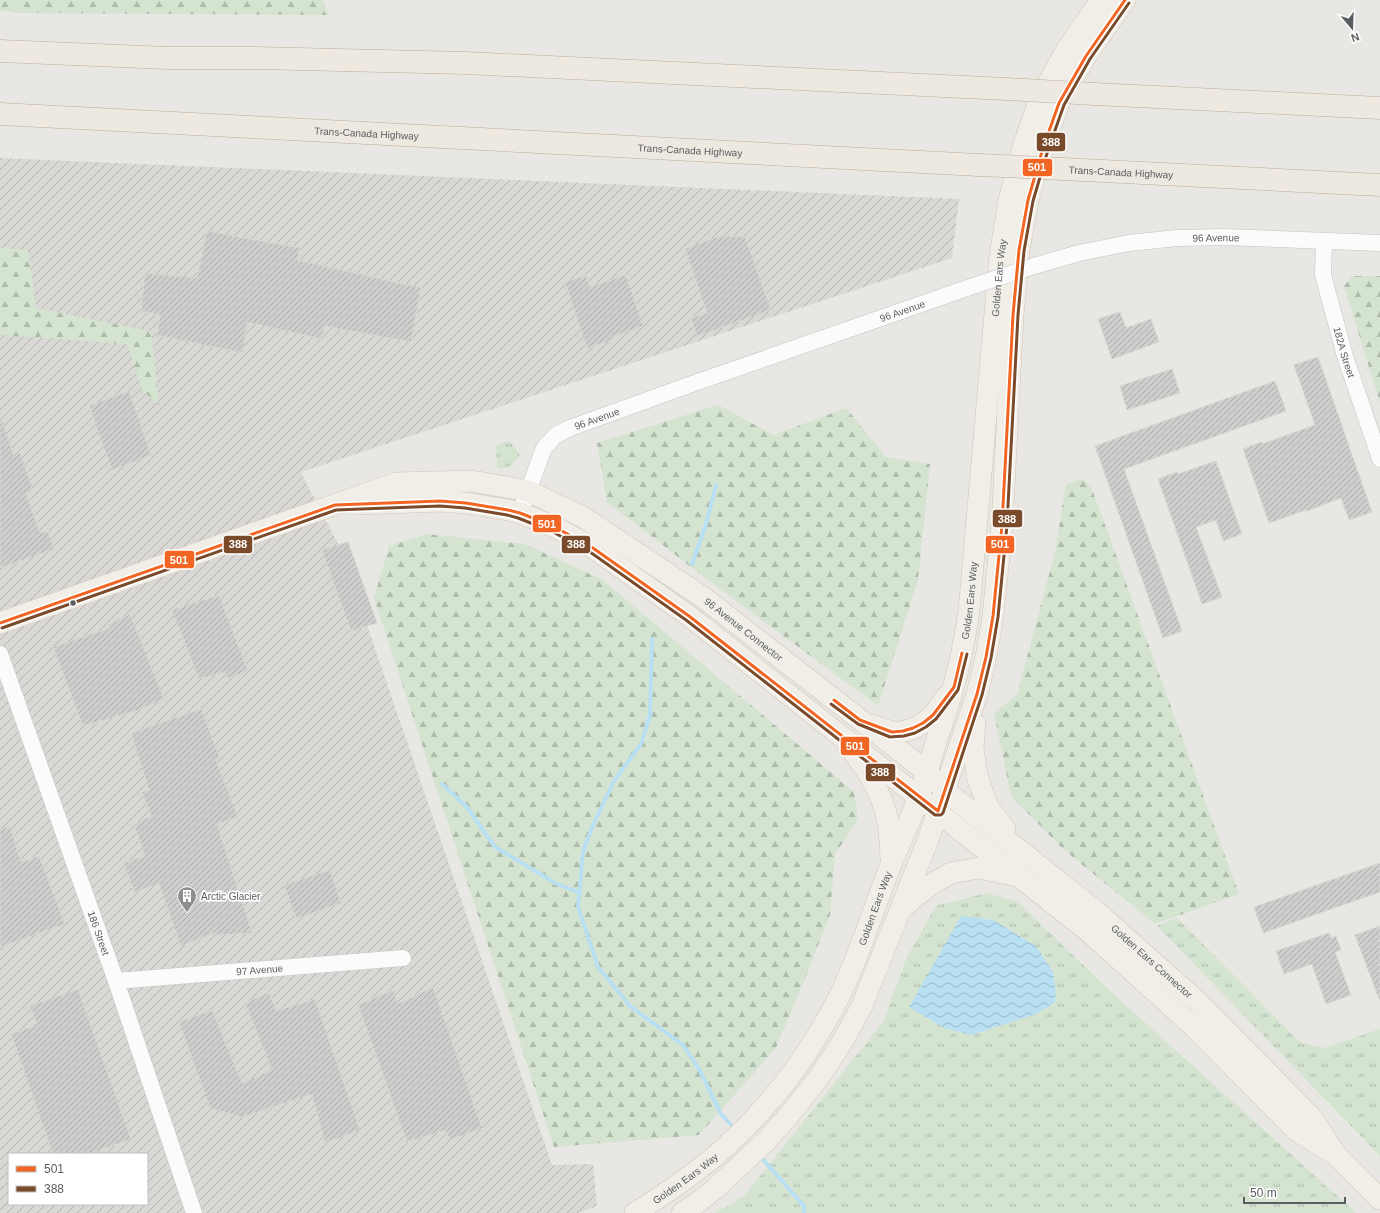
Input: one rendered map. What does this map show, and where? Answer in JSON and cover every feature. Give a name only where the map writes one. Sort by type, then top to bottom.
[{"type":"highway","points":[[0,51],[168,58],[256,58],[465,63],[1380,108]]},
{"type":"highway","name":"Trans-Canada Highway","points":[[0,114],[1380,185]]},
{"type":"main road","name":"Golden Ears Way","points":[[635,1213],[697,1171],[721,1151],[743,1130],[782,1086],[800,1061],[822,1027],[840,994],[860,949],[891,863],[919,797],[954,687],[969,611],[1000,256],[1008,200],[1023,146],[1040,98],[1067,49],[1101,0]]},
{"type":"main road","name":"Golden Ears Way","points":[[690,1208],[716,1188],[766,1141],[790,1114],[820,1076],[844,1039],[862,1006],[902,908],[938,811],[977,694],[986,657],[993,616],[998,569],[1013,315],[1019,250],[1028,200],[1043,148],[1059,103],[1086,56],[1125,0]]},
{"type":"main road","points":[[0,623],[396,483],[472,481],[528,492]]},
{"type":"main road","name":"96 Avenue Connector","points":[[528,492],[583,517],[704,598],[913,761],[945,791]]},
{"type":"main road","points":[[335,505],[440,501],[466,503],[520,513],[553,526],[592,548],[689,616],[938,811]]},
{"type":"main road","points":[[860,720],[892,732],[913,728],[923,723],[933,715],[954,687]]},
{"type":"main road","points":[[977,694],[973,747],[977,776],[988,807],[1026,856]]},
{"type":"main road","points":[[842,736],[876,787],[885,807],[890,835],[891,863]]},
{"type":"main road","name":"Golden Ears Connector","points":[[945,791],[1097,912],[1199,1003],[1312,1118],[1336,1155],[1380,1199]]},
{"type":"main road","name":"Golden Ears Connector","points":[[938,811],[1088,931],[1194,1027],[1297,1131],[1336,1155]]},
{"type":"main road","points":[[902,908],[930,885],[951,873],[979,868],[1020,876]]},
{"type":"street","name":"96 Avenue","points":[[520,513],[544,448],[556,435],[570,428],[689,385],[1034,266],[1079,253],[1129,243],[1177,238],[1225,238],[1380,244]]},
{"type":"street","name":"182A Street","points":[[1324,242],[1323,275],[1345,356],[1380,459]]},
{"type":"street","name":"186 Street","points":[[0,654],[116,982],[194,1213]]},
{"type":"street","name":"97 Avenue","points":[[116,982],[403,958]]},
{"type":"shaded area","points":[[0,158],[959,199],[952,258],[301,472],[342,552],[552,1165],[593,1164],[597,1206],[578,1213],[0,1213]]},
{"type":"green space","points":[[0,0],[323,0],[329,15],[24,13],[0,11]]},
{"type":"green space","points":[[0,248],[28,250],[36,308],[151,331],[159,405],[142,390],[127,344],[0,335]]},
{"type":"green space","points":[[1352,276],[1380,276],[1380,403],[1344,286]]},
{"type":"green space","points":[[718,405],[774,435],[846,408],[886,457],[930,464],[918,580],[878,706],[700,574],[607,502],[597,443]]},
{"type":"green space","points":[[507,441],[512,444],[520,454],[508,467],[497,468],[496,445]]},
{"type":"green space","points":[[1083,479],[1092,489],[1239,894],[1155,924],[1063,849],[1011,796],[994,713],[1017,695],[1055,552],[1066,484]]},
{"type":"green space","points":[[426,534],[525,544],[603,580],[854,792],[858,820],[835,854],[830,915],[776,1048],[699,1135],[554,1147],[374,598],[389,546]]},
{"type":"green space","points":[[986,893],[1017,901],[1109,990],[1356,1213],[715,1213],[744,1196],[883,1022],[906,959],[936,906]]},
{"type":"green space","points":[[1177,918],[1301,1043],[1324,1048],[1380,1029],[1380,1156],[1157,926]]},
{"type":"water","points":[[961,916],[993,920],[1036,946],[1053,972],[1056,991],[1055,1002],[1036,1014],[971,1035],[944,1028],[909,1007]]},
{"type":"building","points":[[207,231],[300,248],[297,260],[421,288],[411,342],[325,326],[321,339],[247,322],[243,353],[157,335],[160,315],[141,311],[145,273],[197,278]]},
{"type":"building","points":[[719,236],[745,237],[771,310],[697,336],[691,318],[707,313],[685,249]]},
{"type":"building","points":[[586,275],[590,287],[626,275],[643,326],[611,337],[612,340],[587,348],[565,282]]},
{"type":"building","points":[[1120,312],[1126,328],[1151,319],[1159,342],[1112,359],[1098,319]]},
{"type":"building","points":[[1318,357],[1372,512],[1349,520],[1341,498],[1269,523],[1243,449],[1262,442],[1262,444],[1315,425],[1294,365]]},
{"type":"building","points":[[1172,369],[1180,393],[1127,410],[1120,386]]},
{"type":"building","points":[[1275,381],[1286,411],[1124,469],[1182,631],[1163,638],[1095,446]]},
{"type":"building","points":[[129,391],[151,455],[112,470],[89,406]]},
{"type":"building","points":[[0,420],[2,420],[14,456],[20,453],[33,490],[26,493],[40,533],[48,531],[54,549],[0,568]]},
{"type":"building","points":[[1216,461],[1242,534],[1223,541],[1216,520],[1196,527],[1222,597],[1202,604],[1158,479]]},
{"type":"building","points":[[348,542],[377,623],[351,631],[322,550]]},
{"type":"building","points":[[219,595],[248,671],[228,678],[224,672],[199,679],[172,610]]},
{"type":"building","points":[[130,614],[164,699],[138,710],[83,726],[53,647],[110,628],[108,625]]},
{"type":"building","points":[[201,709],[220,758],[216,760],[238,817],[217,824],[252,933],[218,935],[217,932],[181,946],[159,884],[134,892],[124,863],[145,856],[134,825],[151,816],[142,792],[149,790],[131,733]]},
{"type":"building","points":[[10,826],[21,862],[39,856],[65,924],[0,947],[0,830]]},
{"type":"building","points":[[1380,863],[1380,892],[1263,933],[1254,907]]},
{"type":"building","points":[[330,870],[341,903],[296,919],[284,885]]},
{"type":"building","points":[[1380,926],[1380,999],[1379,999],[1355,935]]},
{"type":"building","points":[[1329,933],[1331,938],[1336,936],[1341,950],[1335,952],[1351,995],[1326,1004],[1312,964],[1284,974],[1276,951]]},
{"type":"building","points":[[433,987],[482,1128],[450,1140],[445,1130],[407,1142],[358,1005],[393,990],[398,1004]]},
{"type":"building","points":[[78,989],[131,1139],[92,1153],[53,1153],[11,1034],[37,1025],[30,1006]]},
{"type":"building","points":[[269,992],[276,1011],[315,999],[360,1130],[325,1143],[312,1094],[242,1117],[210,1108],[179,1022],[212,1010],[242,1083],[272,1070],[245,1003]]},
{"type":"waterway","points":[[692,564],[706,524],[716,485]]},
{"type":"waterway","points":[[652,639],[650,715],[641,744],[614,781],[593,825],[583,852],[578,907],[598,967],[631,1007],[683,1045],[699,1069],[721,1114],[735,1129]]},
{"type":"waterway","points":[[442,784],[466,806],[495,847],[557,884],[580,893]]},
{"type":"waterway","points":[[759,1155],[804,1206],[804,1213]]},
{"type":"transit line","name":"501","points":[[0,623],[335,505],[440,501],[466,503],[508,510],[553,526],[593,548],[689,616],[938,811],[977,694],[986,657],[993,616],[1002,525],[1013,315],[1019,250],[1028,200],[1043,148],[1059,103],[1086,56],[1125,0]]},
{"type":"transit line","name":"388","points":[[2,628],[336,510],[440,506],[465,508],[507,515],[551,531],[590,552],[686,620],[935,815],[941,815],[943,813],[982,695],[991,658],[998,617],[1007,525],[1018,315],[1024,251],[1033,201],[1048,150],[1064,105],[1090,59],[1129,3]]},
{"type":"transit line","name":"501","points":[[834,700],[860,720],[892,732],[913,728],[923,723],[933,715],[954,687],[962,653]]},
{"type":"transit line","name":"388","points":[[831,704],[858,724],[890,737],[904,736],[915,733],[936,719],[958,690],[967,654]]},
{"type":"place","name":"Arctic Glacier","points":[[187,913]]}]
